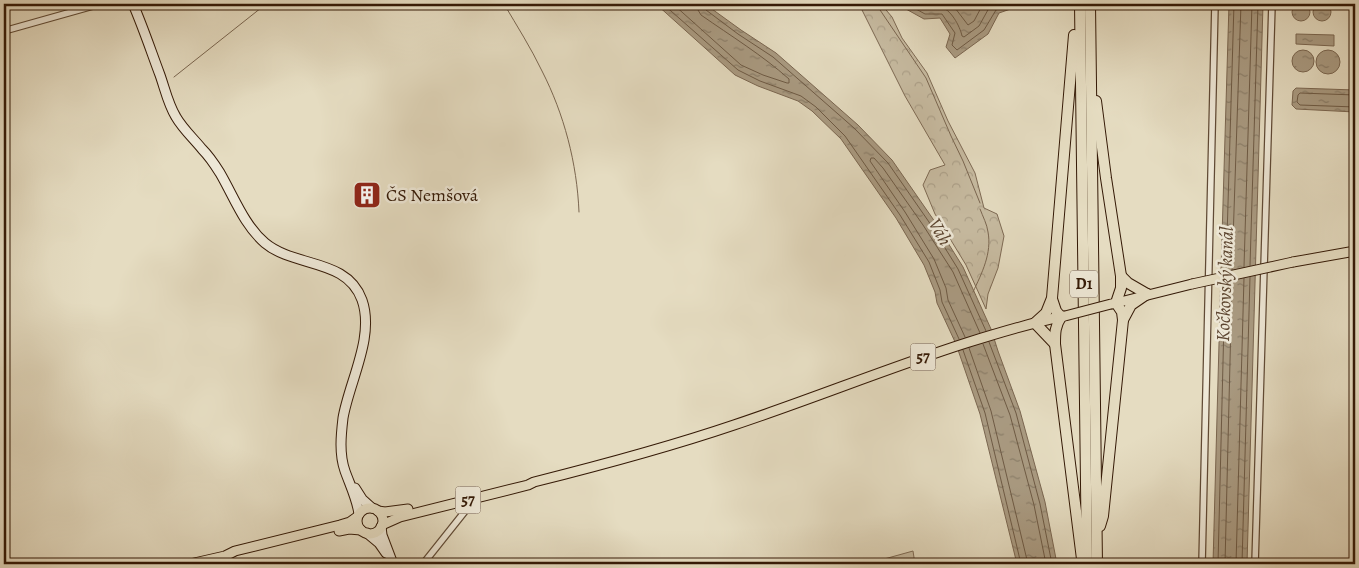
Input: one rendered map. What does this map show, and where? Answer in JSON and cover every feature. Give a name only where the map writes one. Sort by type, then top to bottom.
[{"type":"highway","points":[[1056,344],[1033,324],[1046,313],[1052,298],[1078,4]]},
{"type":"highway","name":"D1","points":[[1078,4],[1087,564]]},
{"type":"highway","name":"D1","points":[[1090,4],[1097,564]]},
{"type":"highway","points":[[1090,51],[1121,276],[1121,288],[1114,303],[1122,312],[1123,320],[1103,516],[1096,538]]},
{"type":"highway","points":[[1121,276],[1128,284],[1147,294],[1130,305],[1123,320]]},
{"type":"highway","points":[[1052,298],[1056,311],[1063,317],[1056,323],[1056,344],[1082,564]]},
{"type":"main road","points":[[133,4],[174,115],[182,127],[209,157],[251,228],[277,251],[320,265],[340,274],[353,284],[360,294],[365,312],[365,334],[346,403],[341,435],[343,464],[356,502],[357,524],[378,543],[393,562]]},
{"type":"main road","name":"57","points":[[190,564],[225,556],[235,556],[349,529],[376,532],[381,526],[400,517],[528,486],[534,482],[697,437],[933,354],[1033,324],[1147,294],[1293,262],[1355,251]]},
{"type":"main road","points":[[348,478],[362,499],[382,516],[382,535],[393,562]]},
{"type":"main road","name":"57","points":[[225,556],[235,551],[350,522],[366,508],[385,512],[399,511],[527,480],[534,482]]},
{"type":"street","points":[[4,31],[100,4]]},
{"type":"street","points":[[1202,564],[1216,4]]},
{"type":"street","points":[[1255,564],[1272,4]]},
{"type":"street","points":[[423,564],[466,510]]},
{"type":"green space","points":[[859,4],[881,4],[892,17],[902,38],[927,73],[948,121],[975,173],[984,208],[997,214],[1004,236],[998,268],[988,294],[986,309],[966,265],[935,214],[923,185],[930,170],[945,165],[905,96]]},
{"type":"green space","points":[[913,551],[915,564],[878,564],[877,561]]},
{"type":"water","points":[[1297,3],[1305,3],[1310,8],[1308,19],[1297,21],[1292,16],[1292,8]]},
{"type":"water","points":[[1318,3],[1326,3],[1331,8],[1329,19],[1318,21],[1313,16],[1313,8]]},
{"type":"water","name":"Váh","points":[[656,4],[705,4],[776,53],[858,125],[892,160],[933,219],[963,267],[991,329],[1020,411],[1045,502],[1057,564],[1017,564],[980,414],[956,344],[937,303],[935,292],[924,265],[896,218],[841,139],[812,111],[798,101],[735,75]]},
{"type":"water","points":[[897,4],[1025,4],[999,13],[988,34],[955,58],[946,47],[950,34],[940,18],[924,19]]},
{"type":"water","name":"Kočkovský kanál","points":[[1229,4],[1263,4],[1247,564],[1213,564]]},
{"type":"water","points":[[1296,34],[1334,35],[1334,46],[1296,44]]},
{"type":"water","points":[[1299,50],[1307,50],[1314,57],[1314,65],[1307,72],[1299,72],[1292,65],[1292,57]]},
{"type":"water","points":[[1328,50],[1336,54],[1340,62],[1336,70],[1328,74],[1320,70],[1316,62],[1320,54]]},
{"type":"water","points":[[1296,88],[1355,90],[1355,112],[1296,109],[1292,105],[1293,91]]},
{"type":"waterway","points":[[174,77],[266,4]]},
{"type":"waterway","points":[[504,4],[538,62],[557,104],[572,157],[579,212]]},
{"type":"waterway","points":[[876,4],[926,78],[980,203]]},
{"type":"waterway","points":[[973,292],[980,278],[989,248],[986,223],[980,209]]},
{"type":"place","name":"ČS Nemšová","points":[[367,195]]}]
